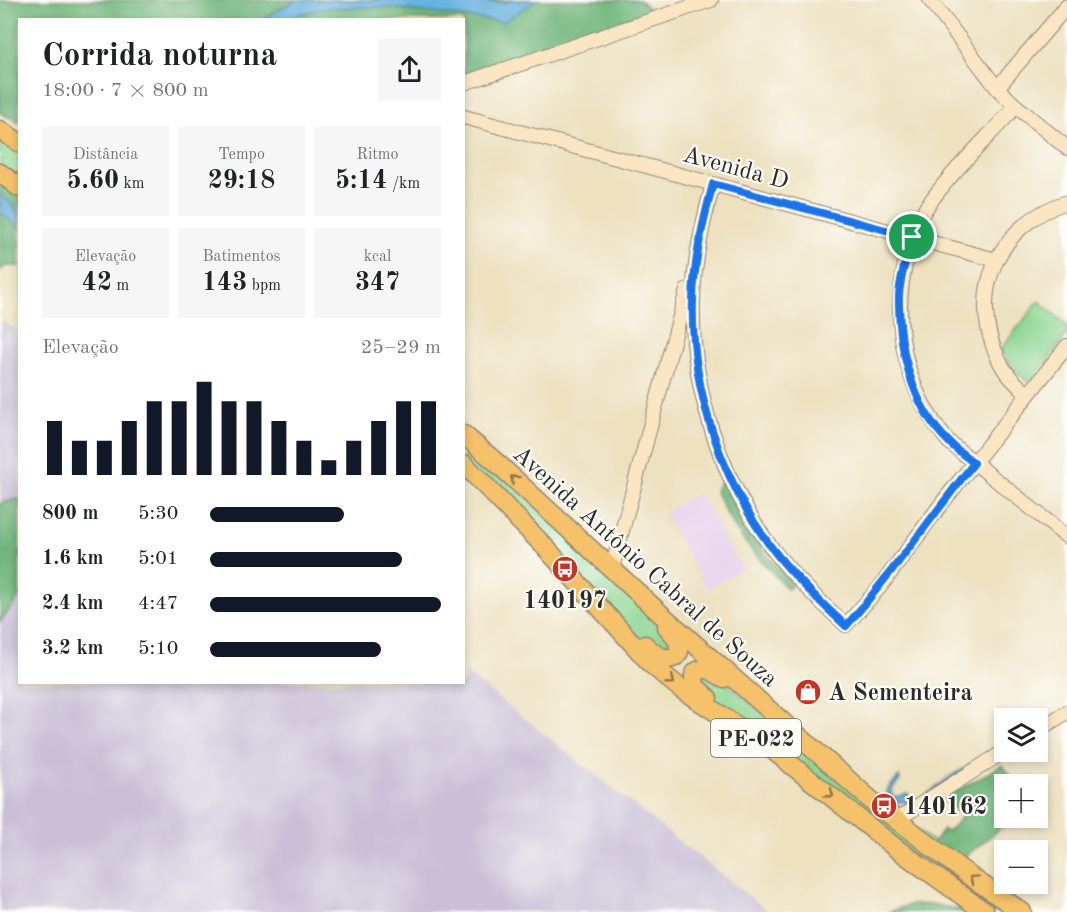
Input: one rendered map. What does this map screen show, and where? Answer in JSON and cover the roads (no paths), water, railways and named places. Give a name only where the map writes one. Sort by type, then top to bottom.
[{"type":"highway","points":[[0,128],[18,137]]},
{"type":"highway","points":[[0,128],[18,142]]},
{"type":"highway","points":[[0,173],[18,187]]},
{"type":"highway","name":"Avenida Antônio Cabral de Souza","points":[[465,436],[663,616],[896,820],[971,878],[1022,912]]},
{"type":"highway","name":"Avenida Antônio Cabral de Souza","points":[[465,465],[560,563],[652,665],[681,689],[769,747],[897,849],[985,912]]},
{"type":"highway","points":[[557,518],[580,549],[673,633],[679,641],[680,648],[676,655],[663,659],[656,656],[581,580],[560,563]]},
{"type":"highway","points":[[769,747],[747,724],[697,690],[693,681],[697,670],[707,668],[717,673],[786,731],[814,749]]},
{"type":"street","points":[[465,83],[711,0]]},
{"type":"street","points":[[930,0],[1000,84],[1067,137]]},
{"type":"street","points":[[941,0],[1016,106],[1067,148]]},
{"type":"street","points":[[1000,84],[1067,6]]},
{"type":"street","points":[[1016,106],[937,191],[920,217],[912,237],[899,294],[901,330],[908,369],[919,399],[935,426],[949,442],[1067,537]]},
{"type":"street","name":"Avenida D","points":[[465,117],[996,260]]},
{"type":"street","points":[[612,568],[697,254],[713,184]]},
{"type":"street","points":[[1028,395],[1007,373],[993,347],[986,303],[987,286],[996,260],[1016,231],[1032,218],[1067,202]]},
{"type":"street","points":[[697,254],[693,334],[701,394],[713,433],[749,513],[770,546],[804,586],[846,626],[880,587],[942,502],[1067,346]]},
{"type":"street","points":[[1048,724],[1067,712]]},
{"type":"street","points":[[896,820],[994,758]]},
{"type":"water","points":[[296,0],[461,0],[505,3],[511,0],[537,0],[503,22],[384,7],[328,8],[290,18],[265,18]]},
{"type":"water","points":[[0,194],[15,208],[18,227],[0,212]]},
{"type":"water","points":[[971,763],[972,767],[913,805],[905,801],[896,803],[886,795],[888,789],[899,777],[900,780],[892,789],[891,794],[894,797],[908,794],[910,798],[919,800]]},
{"type":"place","name":"140197","points":[[565,569]]},
{"type":"place","name":"A Sementeira","points":[[808,692]]},
{"type":"place","name":"140162","points":[[884,806]]}]
